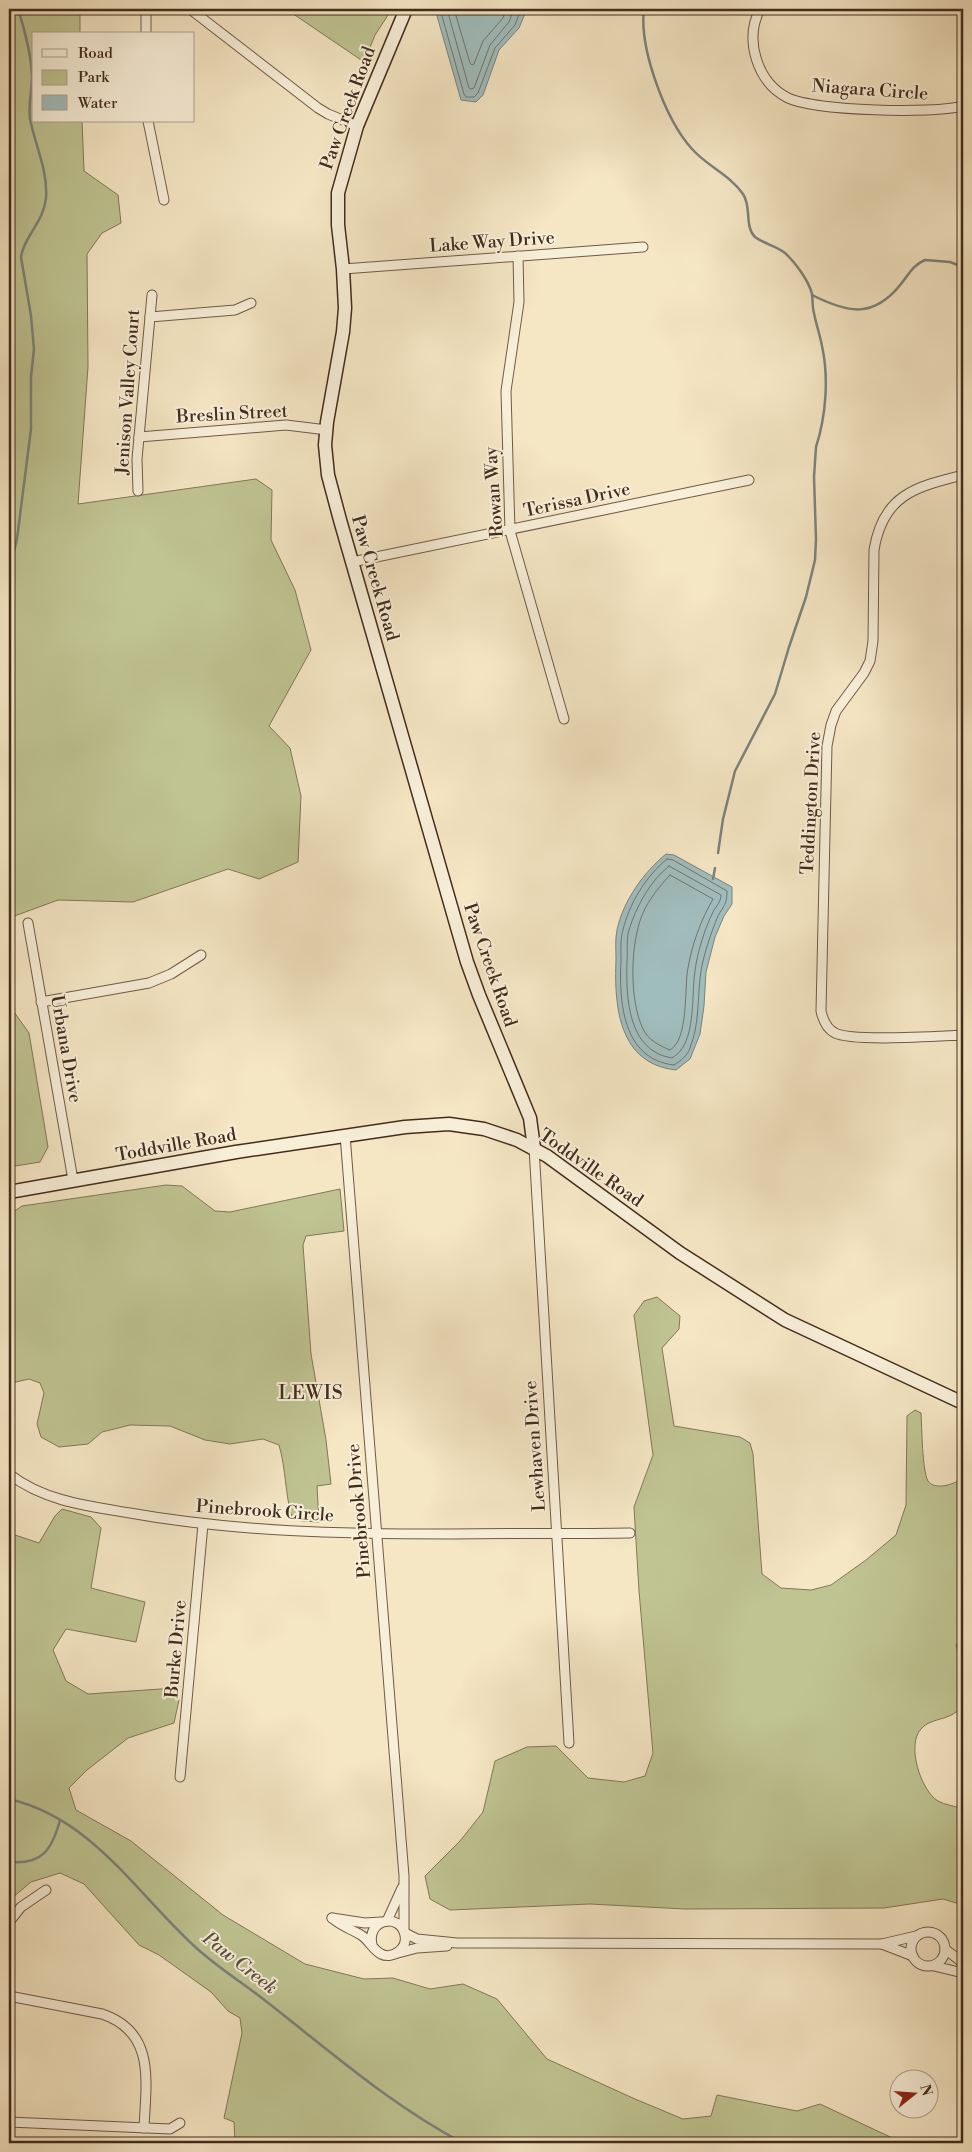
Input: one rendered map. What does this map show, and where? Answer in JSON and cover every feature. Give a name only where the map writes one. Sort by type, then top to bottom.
[{"type":"street","points":[[146,9],[146,32]]},
{"type":"street","points":[[190,9],[318,108],[357,126]]},
{"type":"street","name":"Paw Creek Road","points":[[406,9],[357,126],[338,193],[338,225],[343,269],[343,332],[326,430],[325,446],[328,475],[467,962],[479,996],[530,1118],[534,1148]]},
{"type":"street","name":"Niagara Circle","points":[[760,9],[753,36],[754,49],[759,66],[772,86],[788,97],[805,103],[827,106],[916,111],[963,106]]},
{"type":"street","points":[[148,122],[164,200]]},
{"type":"street","name":"Lake Way Drive","points":[[343,269],[643,247]]},
{"type":"street","name":"Rowan Way","points":[[518,256],[519,302],[506,392],[510,531],[564,719]]},
{"type":"street","name":"Jenison Valley Court","points":[[138,491],[139,437],[152,295]]},
{"type":"street","points":[[150,316],[235,310],[252,303]]},
{"type":"street","name":"Breslin Street","points":[[139,437],[286,425],[326,430]]},
{"type":"street","name":"Teddington Drive","points":[[963,475],[928,484],[906,494],[896,502],[884,518],[876,537],[874,550],[873,641],[870,661],[864,673],[836,711],[829,732],[827,746],[821,1011],[824,1020],[831,1030],[850,1038],[963,1035]]},
{"type":"street","name":"Terissa Drive","points":[[352,562],[510,531],[749,480]]},
{"type":"street","name":"Urbana Drive","points":[[28,924],[73,1180]]},
{"type":"street","points":[[41,1002],[149,983],[171,974],[201,955]]},
{"type":"street","name":"Toddville Road","points":[[9,1192],[345,1135],[405,1127],[449,1124],[495,1132],[534,1148],[703,1268],[784,1320],[963,1403]]},
{"type":"street","name":"Pinebrook Drive","points":[[345,1135],[386,1640],[403,1885],[404,1932]]},
{"type":"street","name":"Lewhaven Drive","points":[[534,1148],[569,1743]]},
{"type":"street","name":"Pinebrook Circle","points":[[9,1474],[35,1490],[79,1505],[204,1524],[275,1530],[376,1534],[630,1533]]},
{"type":"street","name":"Burke Drive","points":[[180,1777],[204,1524]]},
{"type":"street","name":"Pinebrook Drive","points":[[385,1921],[403,1885]]},
{"type":"street","points":[[9,1922],[21,1907],[46,1890]]},
{"type":"street","points":[[457,1943],[410,1950],[386,1956],[380,1954],[363,1936],[340,1925],[332,1918],[365,1923],[385,1921],[398,1924],[404,1932],[417,1939],[457,1943],[882,1944],[916,1936],[927,1931],[933,1932],[942,1938],[945,1949],[942,1959],[934,1966]]},
{"type":"street","points":[[372,1945],[374,1928],[385,1921]]},
{"type":"street","points":[[397,1954],[405,1945],[404,1932]]},
{"type":"street","points":[[912,1956],[911,1946],[916,1936]]},
{"type":"street","points":[[882,1944],[912,1956],[922,1965],[963,1973]]},
{"type":"street","points":[[945,1949],[963,1963]]},
{"type":"street","points":[[9,1996],[102,2014],[116,2019],[132,2033],[140,2045],[145,2060],[144,2128]]},
{"type":"street","points":[[9,2122],[170,2129],[180,2123]]},
{"type":"green space","points":[[9,9],[80,9],[80,32],[32,32],[32,122],[82,122],[84,171],[118,195],[121,223],[102,233],[87,254],[88,367],[78,504],[256,479],[272,490],[271,540],[295,590],[311,650],[269,726],[290,748],[301,796],[298,862],[259,879],[228,869],[133,902],[58,900],[9,918]]},
{"type":"green space","points":[[286,9],[392,9],[375,35],[364,62]]},
{"type":"green space","points":[[9,1005],[29,1033],[48,1147],[40,1162],[9,1167]]},
{"type":"green space","points":[[166,1185],[182,1186],[215,1211],[230,1212],[340,1189],[344,1231],[306,1236],[303,1245],[311,1354],[326,1440],[331,1484],[317,1486],[319,1522],[302,1521],[292,1518],[279,1445],[263,1439],[230,1444],[205,1440],[170,1426],[130,1425],[102,1432],[88,1444],[59,1447],[41,1437],[37,1424],[44,1393],[40,1383],[29,1379],[12,1383],[8,1366],[11,1332],[9,1316],[9,1215],[22,1206]]},
{"type":"green space","points":[[657,1297],[680,1316],[679,1329],[662,1348],[674,1426],[740,1437],[750,1443],[753,1454],[762,1574],[781,1588],[811,1590],[831,1585],[866,1560],[896,1535],[906,1505],[907,1416],[915,1410],[921,1413],[923,1459],[928,1481],[938,1486],[951,1484],[958,1481],[963,1470],[963,1642],[956,1644],[962,1674],[964,1698],[954,1714],[931,1722],[921,1729],[917,1736],[915,1756],[921,1778],[932,1796],[938,1801],[963,1809],[963,1905],[943,1899],[884,1908],[685,1909],[590,1904],[450,1910],[430,1899],[425,1876],[460,1841],[483,1812],[495,1761],[527,1747],[556,1746],[588,1778],[624,1782],[645,1776],[653,1753],[634,1507],[653,1455],[634,1315],[644,1301]]},
{"type":"green space","points":[[62,1509],[91,1517],[101,1528],[91,1588],[145,1602],[136,1642],[66,1629],[53,1650],[66,1681],[88,1694],[175,1688],[179,1700],[174,1723],[128,1738],[87,1770],[69,1788],[76,1810],[131,1841],[223,1915],[305,1964],[364,1979],[393,1978],[430,1989],[463,1984],[497,1999],[547,2059],[683,2119],[711,2116],[717,2095],[797,2111],[820,2104],[903,2143],[217,2143],[219,2139],[235,2141],[234,2122],[224,2118],[242,2033],[240,2018],[228,2011],[211,1992],[159,1955],[139,1945],[84,1884],[60,1873],[31,1882],[12,1898],[9,1896],[9,1533],[39,1543],[55,1516]]},
{"type":"water","points":[[435,9],[527,9],[519,28],[499,50],[483,95],[476,102],[461,100]]},
{"type":"water","points":[[666,854],[674,855],[732,887],[732,904],[724,916],[715,937],[706,972],[700,1034],[690,1059],[676,1070],[657,1065],[642,1057],[631,1045],[619,1014],[616,978],[616,933],[624,908],[642,878]]},
{"type":"waterway","name":"Paw Creek","points":[[9,573],[17,539],[31,429],[31,377],[34,349],[31,316],[21,257],[26,242],[42,214],[46,198],[43,168],[30,119],[29,108],[32,76],[30,59],[18,9]]},
{"type":"waterway","points":[[644,9],[644,25],[650,63],[672,120],[692,149],[704,161],[732,181],[743,194],[746,199],[750,227],[755,237],[785,253],[805,278],[812,294],[813,311],[824,358],[826,384],[824,410],[816,447],[814,477],[815,560],[806,597],[775,694],[735,771],[723,819],[718,853]]},
{"type":"waterway","points":[[812,295],[849,309],[870,308],[891,295],[914,267],[925,260],[950,262],[963,267]]},
{"type":"waterway","points":[[713,879],[715,868]]},
{"type":"waterway","name":"Paw Creek","points":[[9,1799],[38,1808],[64,1822],[88,1839],[110,1858],[171,1923],[210,1960],[386,2095],[463,2143]]},
{"type":"waterway","points":[[9,1862],[30,1861],[38,1858],[49,1847],[60,1820]]},
{"type":"district","name":"LEWIS","points":[[311,1393]]}]
